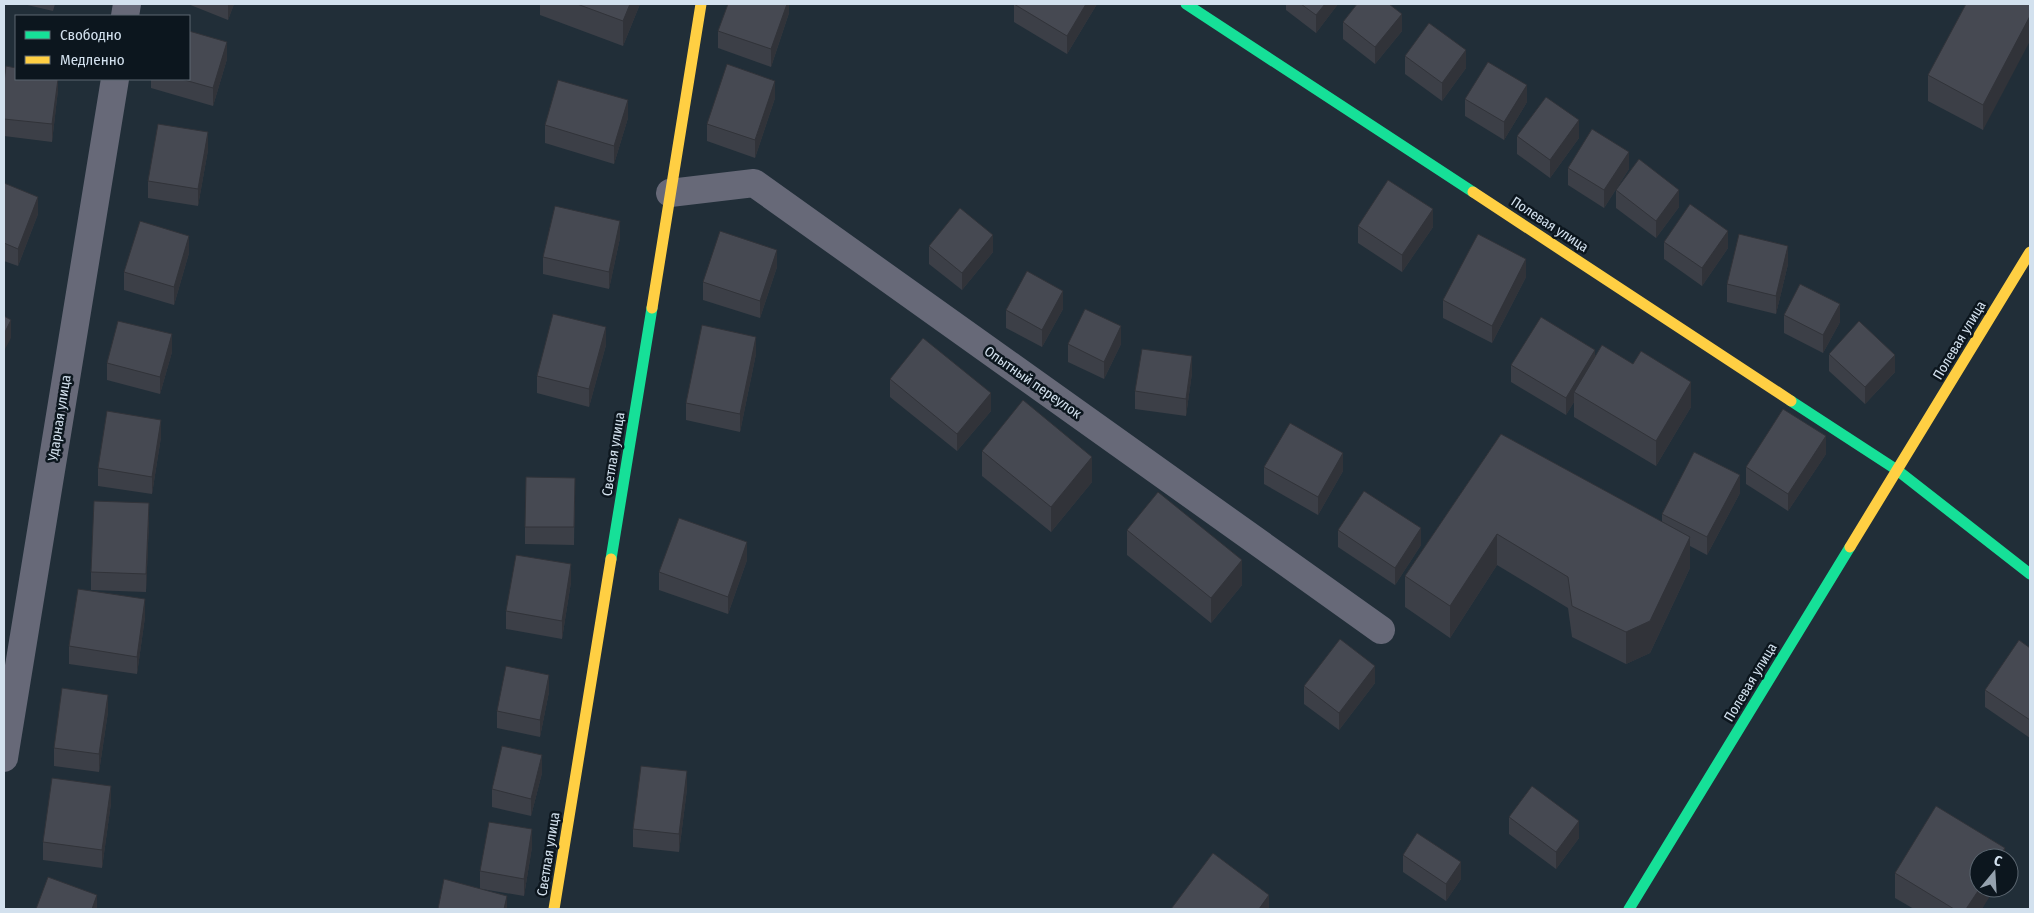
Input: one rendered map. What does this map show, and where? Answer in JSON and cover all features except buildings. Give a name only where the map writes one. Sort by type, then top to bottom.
[{"type":"street","name":"Светлая улица","points":[[554,909],[701,4]]},
{"type":"street","name":"Полевая улица","points":[[1186,4],[1897,470],[2029,572]]},
{"type":"street","name":"Ударная улица","points":[[4,758],[115,80]]},
{"type":"street","name":"Опытный переулок","points":[[670,193],[754,183],[1381,630]]},
{"type":"street","name":"Полевая улица","points":[[1629,909],[2030,252]]},
{"type":"traffic: fast","points":[[1186,4],[1473,192]]},
{"type":"traffic: fast","points":[[611,559],[652,308]]},
{"type":"traffic: fast","points":[[1791,401],[1897,470],[2030,574]]},
{"type":"traffic: fast","points":[[1629,909],[1850,547]]},
{"type":"traffic: slow","points":[[652,308],[701,4]]},
{"type":"traffic: slow","points":[[1473,192],[1791,401]]},
{"type":"traffic: slow","points":[[1850,547],[2030,252]]},
{"type":"traffic: slow","points":[[554,909],[611,559]]}]
